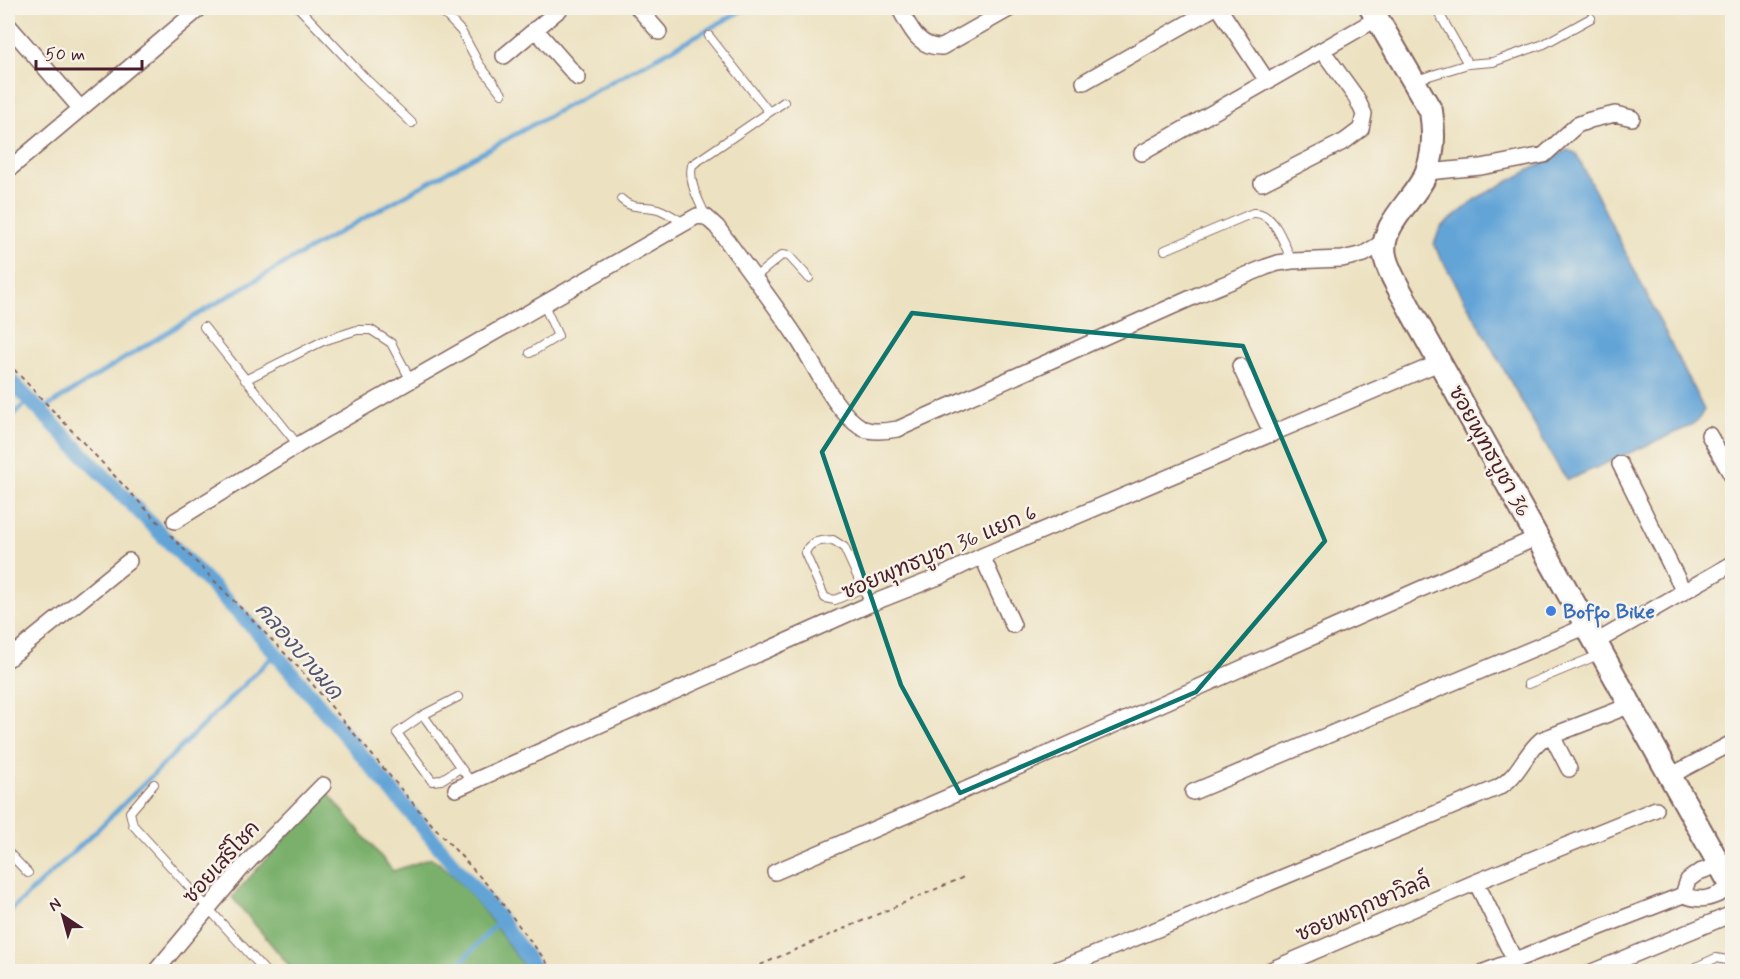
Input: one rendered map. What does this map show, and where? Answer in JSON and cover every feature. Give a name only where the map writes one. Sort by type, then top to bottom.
[{"type":"street","points":[[8,171],[200,8]]},
{"type":"street","points":[[504,56],[561,8]]},
{"type":"street","points":[[638,8],[659,32]]},
{"type":"street","points":[[899,8],[920,41],[932,47],[942,47],[1011,8]]},
{"type":"street","points":[[1084,82],[1214,8]]},
{"type":"street","points":[[1219,8],[1267,81]]},
{"type":"street","points":[[175,521],[298,445],[697,216],[706,217],[717,227],[797,336],[837,404],[864,429],[881,431],[898,429],[1200,294],[1278,262],[1342,259],[1364,254],[1385,242],[1394,220],[1427,172],[1434,130],[1431,111],[1374,13],[1322,50],[1142,153]]},
{"type":"street","points":[[8,25],[81,109]]},
{"type":"street","points":[[535,29],[578,78]]},
{"type":"street","points":[[1262,183],[1345,141],[1361,129],[1364,114],[1356,97],[1322,50]]},
{"type":"street","points":[[1427,172],[1481,167],[1544,155],[1577,125],[1615,114],[1632,118]]},
{"type":"street","name":"ซอยพุทธบูชา 36","points":[[1385,242],[1385,256],[1389,267],[1411,311],[1732,887]]},
{"type":"street","name":"ซอยพุทธบูชา 36 แยก 6","points":[[456,789],[870,604],[941,576],[982,556],[1441,362]]},
{"type":"street","points":[[1240,366],[1272,434]]},
{"type":"street","points":[[1709,435],[1732,476]]},
{"type":"street","points":[[1620,464],[1684,592]]},
{"type":"street","points":[[775,872],[1538,537]]},
{"type":"street","points":[[982,556],[1013,625]]},
{"type":"street","points":[[8,659],[129,561]]},
{"type":"street","points":[[1193,792],[1595,640],[1732,564]]},
{"type":"street","points":[[1051,972],[1497,788],[1511,779],[1531,749],[1541,740],[1631,705]]},
{"type":"street","points":[[1552,736],[1569,769]]},
{"type":"street","points":[[1670,776],[1732,742]]},
{"type":"street","name":"ซอยเสรีโชค","points":[[154,972],[241,869],[323,785]]},
{"type":"street","name":"ซอยพฤกษาวิลล์","points":[[1266,972],[1476,882],[1656,809]]},
{"type":"street","points":[[1683,895],[1688,880],[1699,872],[1719,865]]},
{"type":"street","points":[[1476,882],[1514,959]]},
{"type":"street","points":[[1484,972],[1683,895],[1697,900],[1712,897],[1732,887]]},
{"type":"street","points":[[1592,972],[1732,914]]},
{"type":"lane","points":[[299,8],[375,89],[412,123]]},
{"type":"lane","points":[[439,8],[461,31],[479,64],[502,94]]},
{"type":"lane","points":[[1436,8],[1468,63]]},
{"type":"lane","points":[[1413,81],[1468,63],[1493,62],[1544,44],[1591,18]]},
{"type":"lane","points":[[709,36],[769,112]]},
{"type":"lane","points":[[706,217],[692,185],[690,172],[692,165],[784,102]]},
{"type":"lane","points":[[621,199],[628,206],[660,210],[684,223]]},
{"type":"lane","points":[[1165,250],[1259,212],[1272,221],[1292,261]]},
{"type":"lane","points":[[754,278],[782,255],[789,256],[809,278]]},
{"type":"lane","points":[[530,353],[558,336],[544,304]]},
{"type":"lane","points":[[204,327],[298,445]]},
{"type":"lane","points":[[245,380],[323,341],[357,330],[370,330],[391,343],[411,381]]},
{"type":"lane","points":[[862,588],[835,600],[825,598],[805,553],[807,548],[814,542],[837,541],[844,547],[870,604]]},
{"type":"lane","points":[[1527,684],[1595,640]]},
{"type":"lane","points":[[458,697],[423,715],[397,733],[432,781],[441,780],[459,768]]},
{"type":"lane","points":[[423,715],[471,782]]},
{"type":"lane","points":[[154,784],[130,812],[133,825],[266,972]]},
{"type":"lane","points":[[8,852],[28,873]]},
{"type":"lane","points":[[1685,972],[1716,958],[1732,961]]},
{"type":"path","points":[[8,363],[61,419]]},
{"type":"path","points":[[263,631],[346,723],[416,807],[492,890],[554,972]]},
{"type":"path","points":[[744,972],[964,877]]},
{"type":"highlighted area","points":[[912,313],[1243,346],[1325,541],[1196,692],[960,793],[901,685],[822,452]]},
{"type":"green space","points":[[327,792],[393,871],[431,858],[444,867],[483,910],[527,971],[288,971],[291,968],[232,897]]},
{"type":"water","points":[[1567,150],[1576,153],[1704,410],[1698,420],[1688,427],[1568,480],[1559,468],[1434,245],[1440,228],[1479,197]]},
{"type":"waterway","points":[[39,412],[300,254],[747,8]]},
{"type":"waterway","name":"คลองบางมด","points":[[8,378],[259,634],[496,914],[537,972]]},
{"type":"waterway","points":[[8,420],[28,401]]},
{"type":"waterway","points":[[8,913],[94,833],[275,654]]},
{"type":"waterway","points":[[452,972],[500,920]]},
{"type":"place","name":"Boffo Bike","points":[[1551,611]]}]
